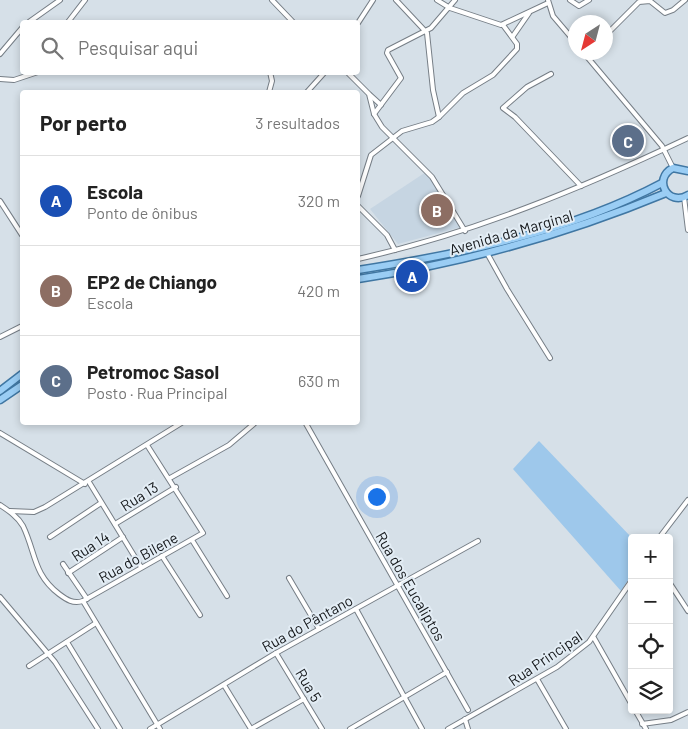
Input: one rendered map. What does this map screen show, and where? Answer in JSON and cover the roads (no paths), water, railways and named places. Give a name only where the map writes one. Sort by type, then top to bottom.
[{"type":"main road","points":[[686,196],[673,197],[666,193],[662,184],[665,174],[673,168],[687,169]]},
{"type":"main road","name":"Avenida da Marginal","points":[[360,270],[409,263],[500,242],[614,205],[662,184]]},
{"type":"main road","name":"Avenida da Marginal","points":[[360,279],[411,271],[487,253],[582,226],[666,193]]},
{"type":"main road","points":[[0,391],[20,376]]},
{"type":"main road","points":[[0,400],[20,386]]},
{"type":"street","points":[[32,20],[60,0]]},
{"type":"street","points":[[70,20],[85,0]]},
{"type":"street","points":[[272,0],[292,20]]},
{"type":"street","points":[[360,20],[373,0]]},
{"type":"street","points":[[396,0],[426,31],[433,90],[439,117]]},
{"type":"street","points":[[360,189],[371,155],[402,131],[432,122],[439,117],[463,93],[493,75],[518,47],[513,36],[503,25],[450,8],[437,0]]},
{"type":"street","points":[[374,114],[401,78],[387,53],[388,50],[426,31],[450,8],[455,0]]},
{"type":"street","points":[[570,0],[579,6],[589,0]]},
{"type":"street","points":[[613,28],[642,1],[650,1],[665,13],[674,10],[686,0],[688,4]]},
{"type":"street","points":[[503,25],[548,1],[553,16],[568,34]]},
{"type":"street","points":[[513,36],[530,11]]},
{"type":"street","points":[[0,54],[20,30]]},
{"type":"street","points":[[591,60],[664,150],[673,168]]},
{"type":"street","points":[[551,74],[526,87],[503,108],[515,117],[581,186]]},
{"type":"street","points":[[0,79],[14,80],[29,75]]},
{"type":"street","points":[[270,90],[272,81],[271,75]]},
{"type":"street","points":[[309,90],[322,75]]},
{"type":"street","points":[[350,75],[381,105]]},
{"type":"street","points":[[369,94],[374,114],[393,139],[432,176],[465,231]]},
{"type":"street","points":[[360,259],[465,231],[581,186],[688,138]]},
{"type":"street","points":[[686,196],[688,230]]},
{"type":"street","points":[[0,201],[20,232]]},
{"type":"street","points":[[360,208],[387,235],[395,250]]},
{"type":"street","points":[[487,253],[550,358]]},
{"type":"street","points":[[0,337],[20,327]]},
{"type":"street","points":[[9,511],[39,510],[87,483],[178,425]]},
{"type":"street","points":[[170,478],[229,445],[252,425]]},
{"type":"street","name":"Rua dos Eucaliptos","points":[[307,425],[468,710]]},
{"type":"street","points":[[0,433],[87,483],[142,567]]},
{"type":"street","points":[[148,445],[176,487]]},
{"type":"street","name":"Rua 13","points":[[115,524],[176,487]]},
{"type":"street","name":"Rua do Bilene","points":[[85,600],[203,533],[176,487]]},
{"type":"street","points":[[661,534],[688,500]]},
{"type":"street","points":[[50,537],[101,503]]},
{"type":"street","points":[[0,505],[9,511],[23,526],[38,570],[47,584],[69,602],[85,600]]},
{"type":"street","name":"Rua 14","points":[[68,573],[124,537]]},
{"type":"street","points":[[192,540],[227,596]]},
{"type":"street","name":"Rua do Pântano","points":[[150,729],[159,727],[276,653],[478,542]]},
{"type":"street","points":[[162,556],[200,615]]},
{"type":"street","points":[[63,564],[85,600],[96,623],[159,727]]},
{"type":"street","points":[[289,578],[319,630]]},
{"type":"street","name":"Rua Principal","points":[[448,729],[557,667],[594,638],[628,586]]},
{"type":"street","points":[[673,588],[688,611]]},
{"type":"street","points":[[0,597],[29,634],[49,653],[98,729]]},
{"type":"street","points":[[356,609],[422,729]]},
{"type":"street","points":[[29,666],[96,623]]},
{"type":"street","points":[[594,638],[628,698]]},
{"type":"street","points":[[67,642],[120,729]]},
{"type":"street","name":"Rua 5","points":[[276,653],[322,729]]},
{"type":"street","points":[[350,729],[447,672]]},
{"type":"street","points":[[537,679],[566,729]]},
{"type":"street","points":[[224,685],[251,729],[304,699]]},
{"type":"street","points":[[468,729],[468,710],[477,713]]},
{"type":"street","points":[[642,724],[671,720],[688,712]]},
{"type":"street","points":[[637,714],[646,729]]},
{"type":"place","name":"Petromoc Sasol","points":[[628,141]]},
{"type":"place","name":"EP2 de Chiango","points":[[437,210]]},
{"type":"place","name":"Escola","points":[[412,276]]}]
